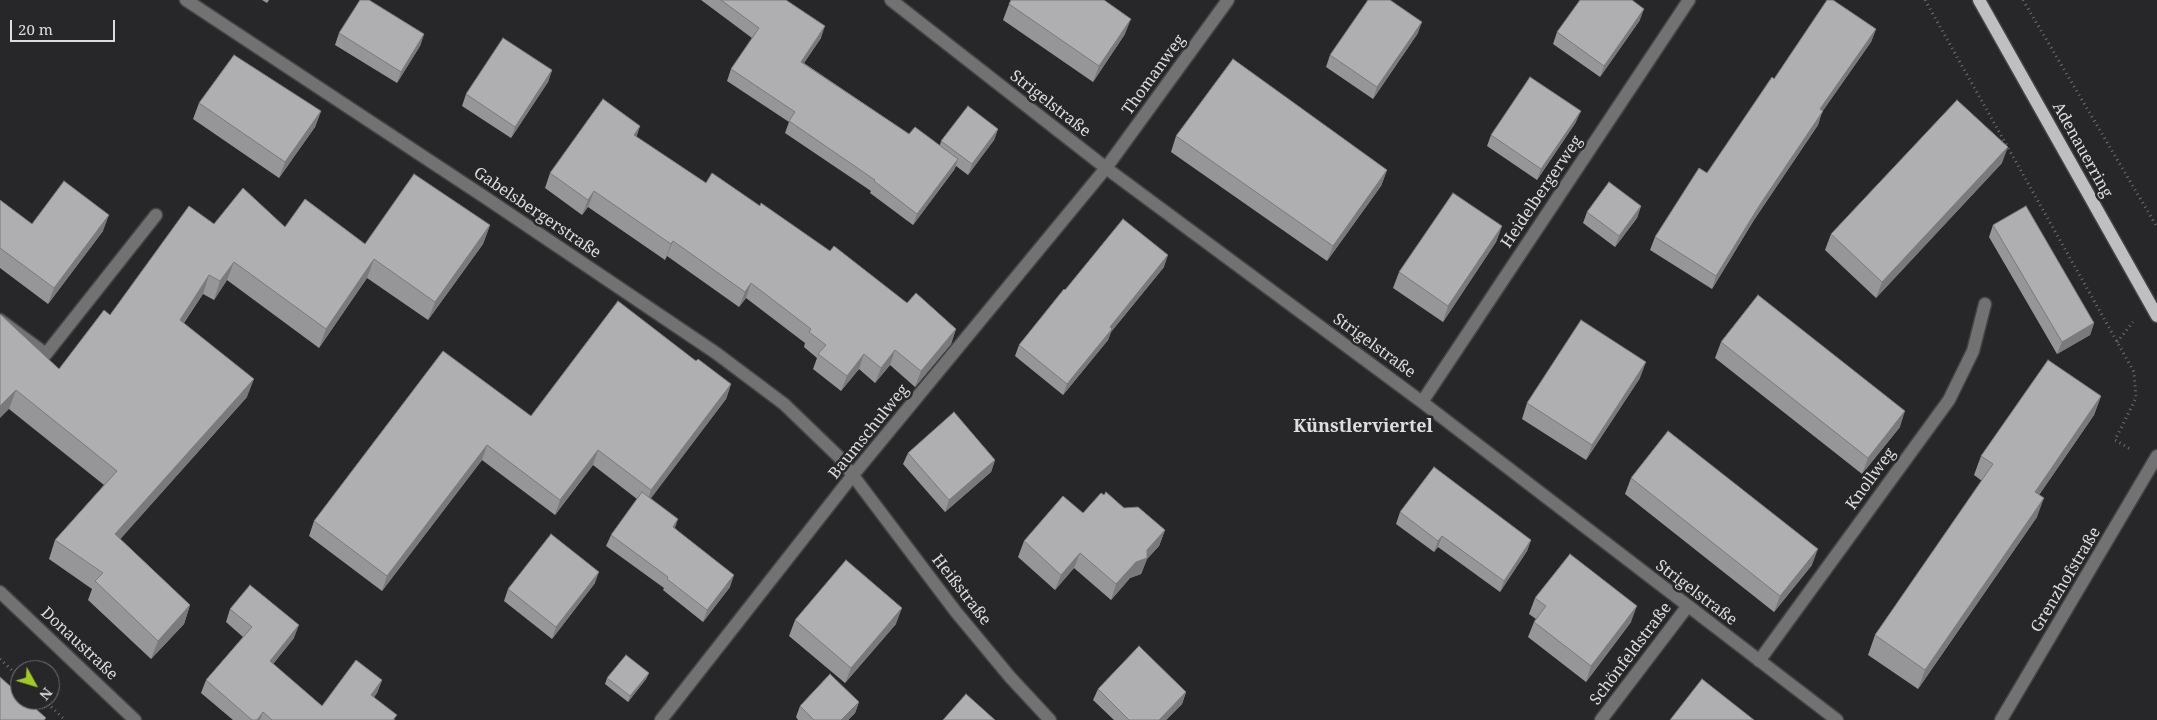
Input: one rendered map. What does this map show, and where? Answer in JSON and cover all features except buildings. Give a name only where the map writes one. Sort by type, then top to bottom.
[{"type":"main road","name":"Adenauerring","points":[[1979,0],[2157,316]]},
{"type":"street","name":"Gabelsbergerstraße","points":[[186,0],[486,198],[716,353],[797,416],[838,457],[853,475]]},
{"type":"street","name":"Strigelstraße","points":[[891,0],[1106,168],[1422,402],[1687,607],[1837,720]]},
{"type":"street","name":"Thomanweg","points":[[1106,168],[1228,0]]},
{"type":"street","name":"Heidelbergerweg","points":[[1422,402],[1689,0]]},
{"type":"street","name":"Baumschulweg","points":[[661,720],[853,475],[1106,168]]},
{"type":"street","points":[[0,320],[46,354],[156,215]]},
{"type":"street","name":"Knollweg","points":[[1759,661],[1949,400],[1973,351],[1985,304]]},
{"type":"street","name":"Grenzhofstraße","points":[[2001,720],[2155,459]]},
{"type":"street","name":"Heißstraße","points":[[853,475],[956,612],[1010,677],[1050,720]]},
{"type":"street","name":"Donaustraße","points":[[0,592],[135,720]]},
{"type":"street","name":"Schönfeldstraße","points":[[1601,720],[1687,607]]},
{"type":"path","points":[[1926,0],[2134,372],[2136,398],[2115,440],[2155,459]]},
{"type":"path","points":[[2023,0],[2157,227]]},
{"type":"path","points":[[0,659],[10,668]]},
{"type":"path","points":[[54,710],[65,720]]},
{"type":"district","name":"Künstlerviertel","points":[[1363,427]]}]
